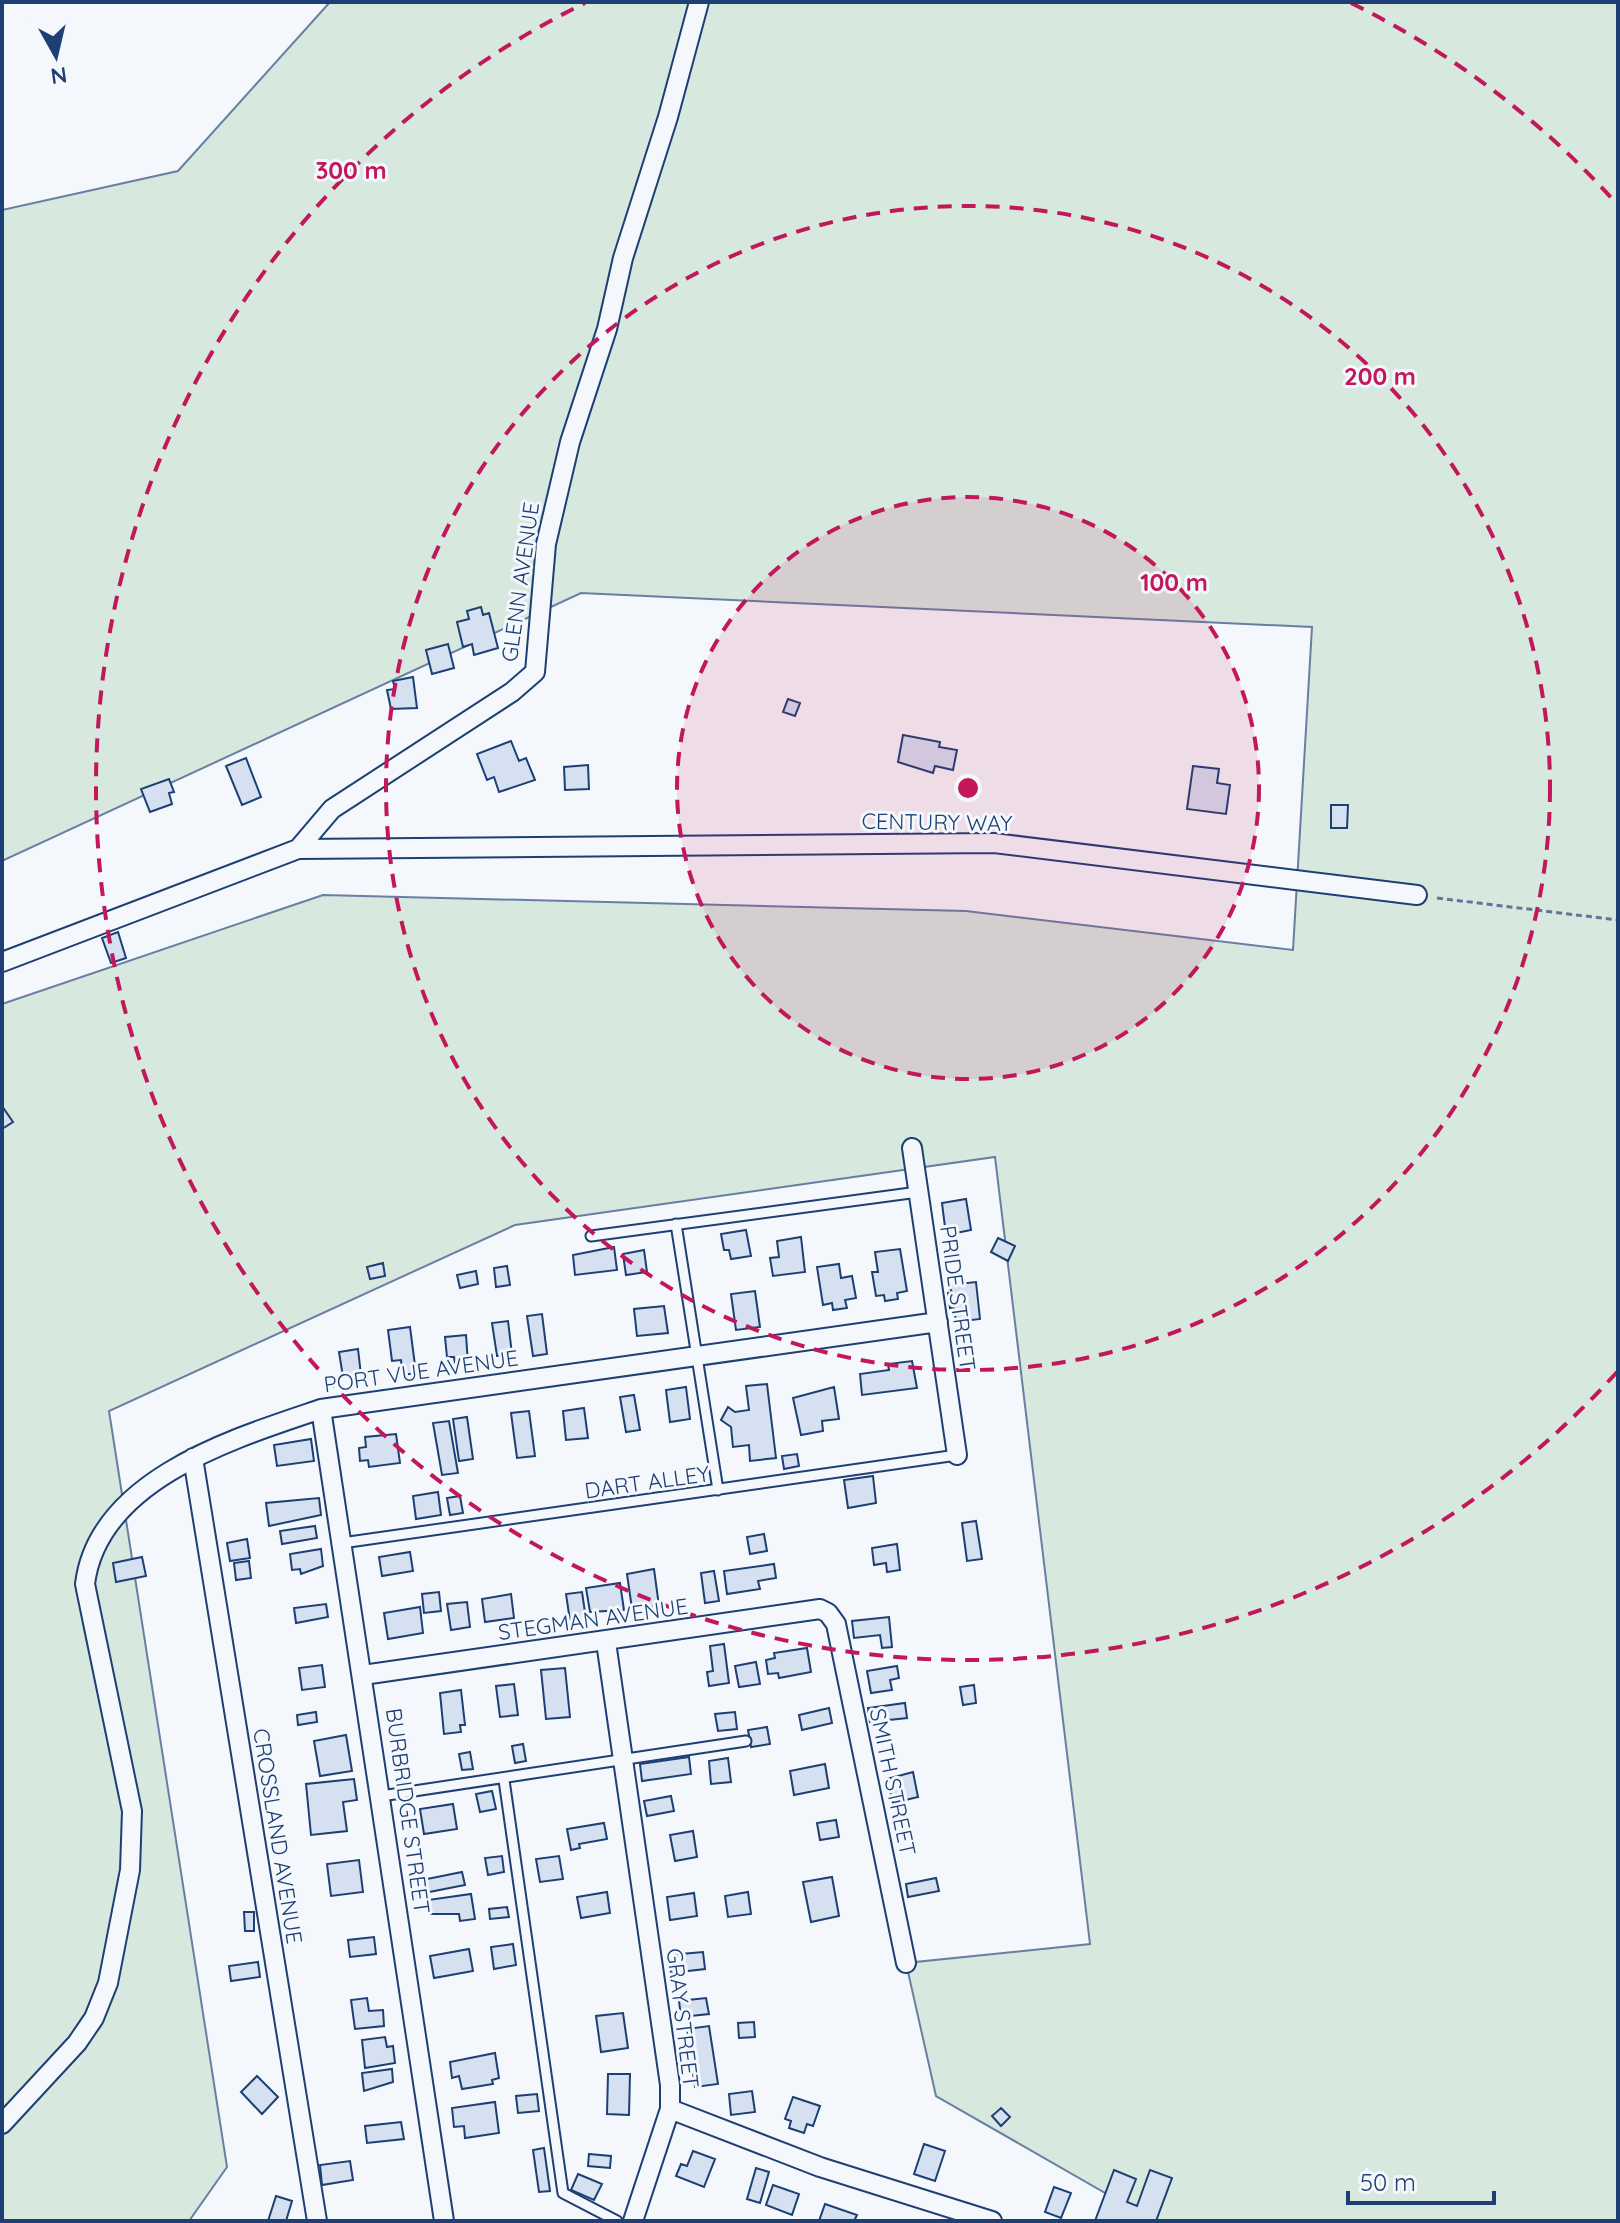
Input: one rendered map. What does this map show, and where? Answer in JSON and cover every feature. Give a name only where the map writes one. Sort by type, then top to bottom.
[{"type":"street","name":"GLENN AVENUE","points":[[2,962],[298,849],[332,809],[512,692],[535,672],[546,544],[570,442],[607,329],[623,258],[668,117],[699,2]]},
{"type":"street","name":"CENTURY WAY","points":[[298,849],[994,843],[1417,895]]},
{"type":"street","name":"PRIDE STREET","points":[[912,1148],[957,1455]]},
{"type":"street","name":"PORT VUE AVENUE","points":[[2,2124],[77,2043],[94,2018],[108,1983],[130,1870],[132,1811],[85,1584],[89,1557],[109,1525],[134,1497],[193,1458],[236,1438],[321,1409],[938,1322]]},
{"type":"street","name":"BURBRIDGE STREET","points":[[321,1409],[444,2221]]},
{"type":"street","name":"CROSSLAND AVENUE","points":[[193,1458],[317,2221]]},
{"type":"street","name":"STEGMAN AVENUE","points":[[363,1675],[820,1609],[828,1613]]},
{"type":"street","name":"SMITH STREET","points":[[828,1613],[836,1624],[906,1963]]},
{"type":"street","name":"GRAY STREET","points":[[606,1642],[670,2085],[670,2109],[820,2167],[992,2221]]},
{"type":"street","points":[[633,2221],[670,2109]]},
{"type":"lane","points":[[591,1236],[918,1192]]},
{"type":"lane","points":[[676,1224],[718,1490]]},
{"type":"lane","name":"DART ALLEY","points":[[342,1543],[957,1455]]},
{"type":"lane","points":[[381,1796],[504,1780],[746,1741]]},
{"type":"lane","points":[[504,1780],[563,2193],[571,2200],[617,2221]]},
{"type":"path","points":[[1417,895],[1618,920]]},
{"type":"shaded area","points":[[330,2],[1618,2],[1618,2221],[1154,2221],[936,2096],[906,1963],[1090,1944],[995,1157],[515,1225],[109,1411],[227,2167],[189,2221],[2,2221],[2,1004],[323,895],[966,911],[1293,950],[1312,627],[581,593],[2,861],[2,210],[178,171]]},
{"type":"building","points":[[481,607],[483,615],[489,613],[498,648],[474,655],[472,644],[463,647],[457,622],[469,619],[467,611]]},
{"type":"building","points":[[448,644],[454,668],[432,674],[426,650]]},
{"type":"building","points":[[413,677],[417,708],[391,709],[387,690],[395,689],[393,681]]},
{"type":"building","points":[[788,699],[800,703],[795,716],[783,712]]},
{"type":"building","points":[[903,735],[940,742],[939,747],[957,750],[953,770],[935,766],[933,773],[898,762]]},
{"type":"building","points":[[511,741],[519,761],[526,758],[535,780],[499,792],[494,777],[487,780],[477,754]]},
{"type":"building","points":[[246,758],[261,797],[242,805],[226,766]]},
{"type":"building","points":[[588,765],[589,789],[565,790],[564,767]]},
{"type":"building","points":[[1193,766],[1219,769],[1217,783],[1230,785],[1226,814],[1187,809]]},
{"type":"building","points":[[169,779],[174,792],[169,793],[172,804],[150,812],[141,789]]},
{"type":"building","points":[[1331,805],[1348,805],[1347,828],[1331,828]]},
{"type":"building","points":[[118,932],[126,958],[111,963],[102,938]]},
{"type":"building","points":[[2,1106],[13,1122],[2,1129]]},
{"type":"building","points":[[966,1199],[971,1230],[946,1235],[942,1203]]},
{"type":"building","points":[[746,1230],[751,1256],[731,1259],[729,1250],[724,1250],[721,1234]]},
{"type":"building","points":[[801,1237],[805,1272],[773,1276],[770,1258],[779,1257],[777,1241]]},
{"type":"building","points":[[998,1238],[1015,1246],[1008,1261],[991,1252]]},
{"type":"building","points":[[614,1247],[617,1270],[575,1275],[573,1255]]},
{"type":"building","points":[[900,1249],[907,1291],[897,1293],[898,1299],[885,1301],[884,1295],[876,1296],[872,1272],[878,1272],[875,1252]]},
{"type":"building","points":[[644,1250],[647,1272],[626,1275],[623,1254]]},
{"type":"building","points":[[383,1263],[385,1276],[370,1279],[367,1267]]},
{"type":"building","points":[[839,1264],[841,1278],[852,1276],[856,1298],[845,1300],[847,1308],[833,1310],[832,1303],[823,1305],[817,1267]]},
{"type":"building","points":[[507,1266],[510,1285],[496,1287],[494,1268]]},
{"type":"building","points":[[476,1271],[478,1284],[460,1288],[457,1275]]},
{"type":"building","points":[[976,1282],[980,1319],[956,1322],[954,1307],[950,1308],[948,1293],[952,1292],[948,1285]]},
{"type":"building","points":[[755,1291],[760,1327],[736,1330],[731,1294]]},
{"type":"building","points":[[664,1306],[668,1333],[637,1336],[634,1309]]},
{"type":"building","points":[[542,1314],[547,1354],[533,1356],[527,1316]]},
{"type":"building","points":[[508,1321],[512,1354],[497,1356],[492,1323]]},
{"type":"building","points":[[410,1327],[416,1373],[403,1375],[401,1360],[392,1361],[388,1330]]},
{"type":"building","points":[[466,1335],[468,1363],[455,1364],[454,1357],[447,1357],[445,1337]]},
{"type":"building","points":[[358,1349],[361,1375],[343,1377],[339,1352]]},
{"type":"building","points":[[912,1361],[917,1388],[862,1395],[860,1374],[889,1370],[888,1364]]},
{"type":"building","points":[[767,1384],[776,1458],[750,1461],[749,1445],[733,1447],[731,1427],[721,1420],[728,1407],[735,1412],[749,1410],[746,1386]]},
{"type":"building","points":[[686,1387],[690,1419],[670,1422],[666,1390]]},
{"type":"building","points":[[834,1387],[839,1419],[822,1421],[823,1431],[801,1435],[793,1398]]},
{"type":"building","points":[[634,1395],[640,1430],[626,1432],[620,1397]]},
{"type":"building","points":[[584,1408],[588,1438],[566,1440],[563,1411]]},
{"type":"building","points":[[529,1411],[535,1456],[517,1458],[511,1413]]},
{"type":"building","points":[[467,1417],[473,1459],[459,1461],[453,1419]]},
{"type":"building","points":[[449,1421],[458,1473],[442,1475],[433,1423]]},
{"type":"building","points":[[396,1434],[400,1463],[369,1467],[368,1460],[360,1461],[359,1448],[366,1447],[365,1437]]},
{"type":"building","points":[[311,1439],[314,1461],[277,1466],[274,1445]]},
{"type":"building","points":[[797,1454],[799,1466],[784,1469],[782,1456]]},
{"type":"building","points":[[873,1476],[876,1503],[848,1508],[844,1480]]},
{"type":"building","points":[[438,1492],[441,1515],[416,1519],[413,1496]]},
{"type":"building","points":[[460,1496],[463,1513],[450,1515],[447,1498]]},
{"type":"building","points":[[319,1498],[321,1515],[269,1526],[266,1503]]},
{"type":"building","points":[[976,1521],[982,1559],[967,1561],[962,1523]]},
{"type":"building","points":[[315,1526],[317,1538],[282,1544],[280,1531]]},
{"type":"building","points":[[764,1534],[767,1551],[750,1554],[747,1537]]},
{"type":"building","points":[[247,1539],[250,1558],[230,1561],[227,1543]]},
{"type":"building","points":[[897,1544],[900,1570],[887,1572],[886,1563],[874,1565],[872,1548]]},
{"type":"building","points":[[321,1549],[323,1566],[301,1574],[300,1569],[292,1570],[290,1554]]},
{"type":"building","points":[[410,1552],[413,1571],[382,1576],[379,1557]]},
{"type":"building","points":[[142,1557],[146,1576],[116,1582],[113,1563]]},
{"type":"building","points":[[249,1561],[251,1578],[236,1580],[234,1563]]},
{"type":"building","points":[[774,1564],[776,1578],[758,1581],[760,1589],[727,1594],[724,1571]]},
{"type":"building","points":[[654,1569],[659,1606],[632,1609],[627,1574]]},
{"type":"building","points":[[714,1571],[719,1601],[705,1603],[701,1573]]},
{"type":"building","points":[[620,1583],[624,1610],[590,1612],[586,1588]]},
{"type":"building","points":[[439,1592],[441,1611],[424,1613],[422,1594]]},
{"type":"building","points":[[582,1592],[586,1619],[570,1621],[566,1594]]},
{"type":"building","points":[[511,1594],[514,1618],[485,1622],[482,1599]]},
{"type":"building","points":[[467,1602],[470,1627],[451,1630],[447,1604]]},
{"type":"building","points":[[326,1604],[328,1617],[296,1623],[294,1608]]},
{"type":"building","points":[[420,1607],[423,1633],[388,1639],[384,1613]]},
{"type":"building","points":[[889,1617],[892,1647],[882,1648],[880,1635],[854,1638],[852,1621]]},
{"type":"building","points":[[724,1644],[729,1683],[709,1686],[707,1672],[713,1671],[710,1646]]},
{"type":"building","points":[[807,1648],[811,1672],[779,1678],[778,1673],[768,1674],[766,1660],[775,1658],[774,1653]]},
{"type":"building","points":[[756,1662],[760,1684],[739,1687],[735,1666]]},
{"type":"building","points":[[322,1665],[325,1687],[302,1690],[299,1668]]},
{"type":"building","points":[[897,1666],[899,1678],[890,1680],[892,1690],[871,1693],[867,1671]]},
{"type":"building","points":[[565,1668],[570,1717],[546,1719],[541,1670]]},
{"type":"building","points":[[514,1684],[518,1715],[500,1717],[496,1686]]},
{"type":"building","points":[[974,1685],[976,1703],[963,1705],[960,1687]]},
{"type":"building","points":[[461,1690],[465,1725],[460,1725],[461,1732],[444,1734],[440,1693]]},
{"type":"building","points":[[905,1703],[907,1718],[870,1722],[868,1708]]},
{"type":"building","points":[[829,1708],[832,1723],[802,1730],[799,1715]]},
{"type":"building","points":[[316,1712],[317,1722],[298,1725],[297,1715]]},
{"type":"building","points":[[735,1712],[737,1729],[718,1731],[715,1714]]},
{"type":"building","points":[[767,1727],[770,1744],[751,1747],[748,1730]]},
{"type":"building","points":[[346,1735],[352,1771],[320,1776],[314,1741]]},
{"type":"building","points":[[523,1744],[526,1761],[515,1763],[512,1746]]},
{"type":"building","points":[[470,1752],[473,1769],[462,1770],[459,1754]]},
{"type":"building","points":[[689,1757],[691,1774],[642,1781],[640,1764]]},
{"type":"building","points":[[728,1758],[731,1782],[711,1784],[709,1761]]},
{"type":"building","points":[[825,1764],[829,1788],[794,1795],[790,1771]]},
{"type":"building","points":[[913,1772],[918,1797],[893,1803],[887,1779]]},
{"type":"building","points":[[354,1779],[357,1800],[343,1802],[347,1831],[311,1835],[306,1784]]},
{"type":"building","points":[[492,1791],[496,1809],[480,1812],[476,1794]]},
{"type":"building","points":[[671,1796],[674,1811],[647,1816],[644,1801]]},
{"type":"building","points":[[453,1804],[457,1829],[424,1834],[420,1809]]},
{"type":"building","points":[[836,1820],[839,1837],[820,1840],[817,1823]]},
{"type":"building","points":[[604,1823],[607,1839],[579,1844],[580,1848],[571,1850],[567,1829]]},
{"type":"building","points":[[693,1831],[697,1857],[675,1861],[670,1835]]},
{"type":"building","points":[[502,1856],[504,1872],[488,1875],[485,1858]]},
{"type":"building","points":[[559,1856],[563,1879],[540,1882],[536,1859]]},
{"type":"building","points":[[359,1860],[363,1892],[331,1896],[327,1864]]},
{"type":"building","points":[[462,1872],[465,1885],[424,1893],[422,1880]]},
{"type":"building","points":[[832,1877],[839,1916],[811,1922],[803,1882]]},
{"type":"building","points":[[936,1878],[939,1891],[908,1897],[906,1884]]},
{"type":"building","points":[[607,1892],[610,1913],[581,1918],[577,1897]]},
{"type":"building","points":[[748,1892],[751,1914],[728,1917],[725,1896]]},
{"type":"building","points":[[694,1893],[697,1916],[670,1920],[667,1897]]},
{"type":"building","points":[[471,1894],[475,1919],[460,1921],[459,1914],[430,1914],[428,1900]]},
{"type":"building","points":[[507,1907],[509,1917],[490,1919],[489,1909]]},
{"type":"building","points":[[244,1912],[254,1912],[254,1931],[245,1931]]},
{"type":"building","points":[[374,1937],[376,1954],[350,1957],[348,1940]]},
{"type":"building","points":[[513,1944],[516,1965],[494,1969],[491,1947]]},
{"type":"building","points":[[469,1949],[473,1971],[434,1978],[430,1956]]},
{"type":"building","points":[[703,1952],[705,1969],[671,1973],[669,1955]]},
{"type":"building","points":[[258,1962],[260,1977],[231,1981],[229,1966]]},
{"type":"building","points":[[367,1998],[369,2011],[383,2010],[384,2026],[355,2029],[351,2000]]},
{"type":"building","points":[[706,1998],[709,2014],[681,2017],[679,2001]]},
{"type":"building","points":[[623,2013],[628,2048],[601,2052],[596,2016]]},
{"type":"building","points":[[754,2022],[755,2037],[739,2038],[738,2023]]},
{"type":"building","points":[[709,2026],[718,2084],[695,2087],[691,2058],[686,2059],[683,2041],[689,2040],[687,2029]]},
{"type":"building","points":[[385,2037],[387,2047],[393,2046],[395,2063],[365,2068],[362,2040]]},
{"type":"building","points":[[495,2053],[499,2078],[492,2080],[493,2084],[462,2089],[459,2076],[452,2078],[450,2062]]},
{"type":"building","points":[[392,2069],[393,2082],[364,2091],[362,2073]]},
{"type":"building","points":[[608,2074],[630,2074],[629,2115],[607,2114]]},
{"type":"building","points":[[257,2076],[278,2097],[262,2114],[241,2092]]},
{"type":"building","points":[[752,2091],[755,2112],[731,2115],[729,2094]]},
{"type":"building","points":[[537,2094],[539,2111],[518,2113],[516,2096]]},
{"type":"building","points":[[793,2097],[820,2106],[813,2126],[807,2124],[804,2133],[789,2128],[791,2121],[785,2119]]},
{"type":"building","points":[[495,2102],[499,2133],[465,2138],[464,2126],[454,2127],[452,2108]]},
{"type":"building","points":[[1001,2108],[1010,2117],[1001,2126],[992,2116]]},
{"type":"building","points":[[401,2122],[404,2139],[367,2143],[365,2126]]},
{"type":"building","points":[[924,2144],[945,2151],[935,2181],[914,2174]]},
{"type":"building","points":[[544,2148],[550,2191],[539,2192],[533,2150]]},
{"type":"building","points":[[693,2151],[715,2159],[704,2187],[676,2176],[681,2164],[687,2166]]},
{"type":"building","points":[[589,2154],[611,2156],[610,2168],[588,2166]]},
{"type":"building","points":[[350,2161],[353,2180],[322,2185],[320,2165]]},
{"type":"building","points":[[756,2168],[769,2172],[760,2203],[747,2199]]},
{"type":"building","points":[[1114,2170],[1136,2179],[1127,2202],[1137,2206],[1150,2170],[1172,2178],[1156,2221],[1095,2221]]},
{"type":"building","points":[[578,2174],[602,2184],[594,2200],[571,2190]]},
{"type":"building","points":[[773,2185],[799,2194],[792,2215],[766,2205]]},
{"type":"building","points":[[1054,2187],[1071,2193],[1061,2218],[1045,2212]]},
{"type":"building","points":[[276,2196],[292,2201],[286,2221],[268,2221]]},
{"type":"building","points":[[825,2204],[857,2215],[854,2221],[819,2221]]}]
